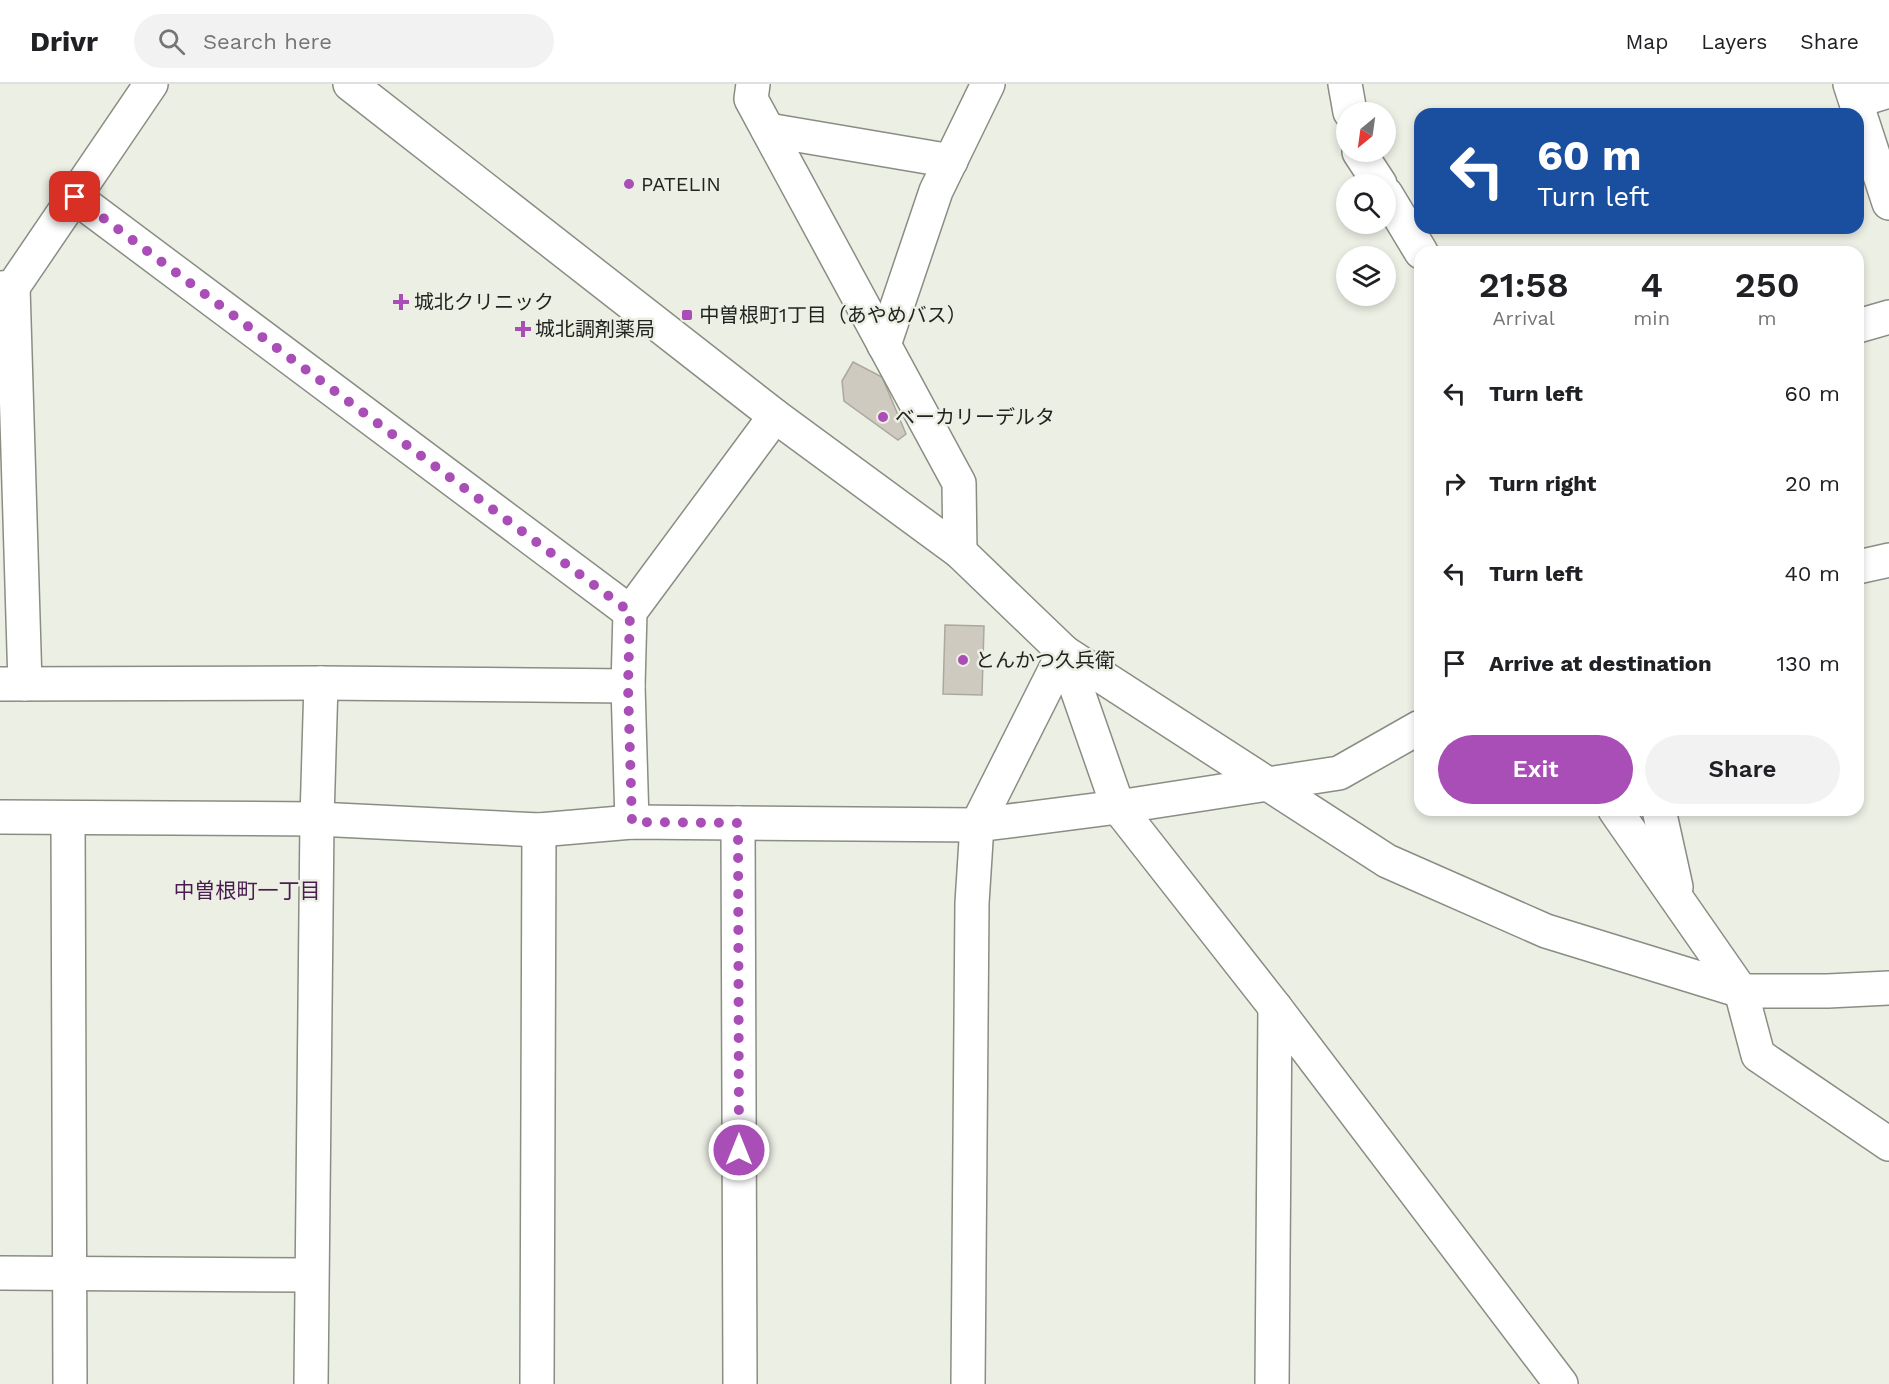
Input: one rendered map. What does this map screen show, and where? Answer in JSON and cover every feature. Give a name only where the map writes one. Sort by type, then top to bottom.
[{"type":"street","points":[[152,84],[75,197],[7,287],[13,684],[321,683],[628,686]]},
{"type":"street","points":[[350,84],[775,416],[960,552],[1064,652],[1387,861],[1545,931],[1741,991],[1889,988]]},
{"type":"street","points":[[884,345],[936,191],[988,84]]},
{"type":"street","points":[[1345,84],[1348,102]]},
{"type":"street","points":[[745,89],[959,483],[960,552]]},
{"type":"street","points":[[1858,108],[1853,93],[1889,91]]},
{"type":"street","points":[[1864,127],[1889,203]]},
{"type":"street","points":[[768,130],[951,161]]},
{"type":"street","points":[[75,197],[630,612]]},
{"type":"street","points":[[1396,211],[1417,246]]},
{"type":"street","points":[[1864,324],[1889,317]]},
{"type":"street","points":[[632,822],[628,686],[630,612],[775,416]]},
{"type":"street","points":[[1864,566],[1889,560]]},
{"type":"street","points":[[1064,652],[1118,807],[1275,1007],[1561,1384]]},
{"type":"street","points":[[968,1384],[972,903],[978,825],[1064,652]]},
{"type":"street","points":[[310,1384],[316,819],[321,683]]},
{"type":"street","points":[[0,817],[316,819],[539,830],[632,822],[978,825],[1118,807],[1339,773],[1414,730]]},
{"type":"street","points":[[1619,816],[1741,991],[1758,1055],[1889,1144]]},
{"type":"street","points":[[1660,816],[1679,901]]},
{"type":"street","points":[[68,818],[70,1384]]},
{"type":"street","points":[[738,823],[740,1384]]},
{"type":"street","points":[[537,1384],[539,830]]},
{"type":"street","points":[[1272,1384],[1275,1007]]},
{"type":"street","points":[[0,1273],[311,1275]]},
{"type":"building","name":"ベーカリーデルタ","points":[[853,362],[882,377],[906,434],[898,440],[844,401],[842,381]]},
{"type":"building","name":"とんかつ久兵衛","points":[[945,625],[984,626],[982,695],[943,694]]},
{"type":"place","name":"PATELIN","points":[[629,184]]},
{"type":"place","name":"城北クリニック","points":[[401,302]]},
{"type":"place","name":"中曽根町1丁目（あやめバス）","points":[[687,315]]},
{"type":"place","name":"城北調剤薬局","points":[[523,329]]},
{"type":"place","name":"ベーカリーデルタ","points":[[883,417]]},
{"type":"place","name":"とんかつ久兵衛","points":[[963,660]]},
{"type":"district","name":"中曽根町一丁目","points":[[247,890]]},
{"type":"route","points":[[75,197],[630,612],[628,686],[632,822],[738,823],[739,1150]]}]
